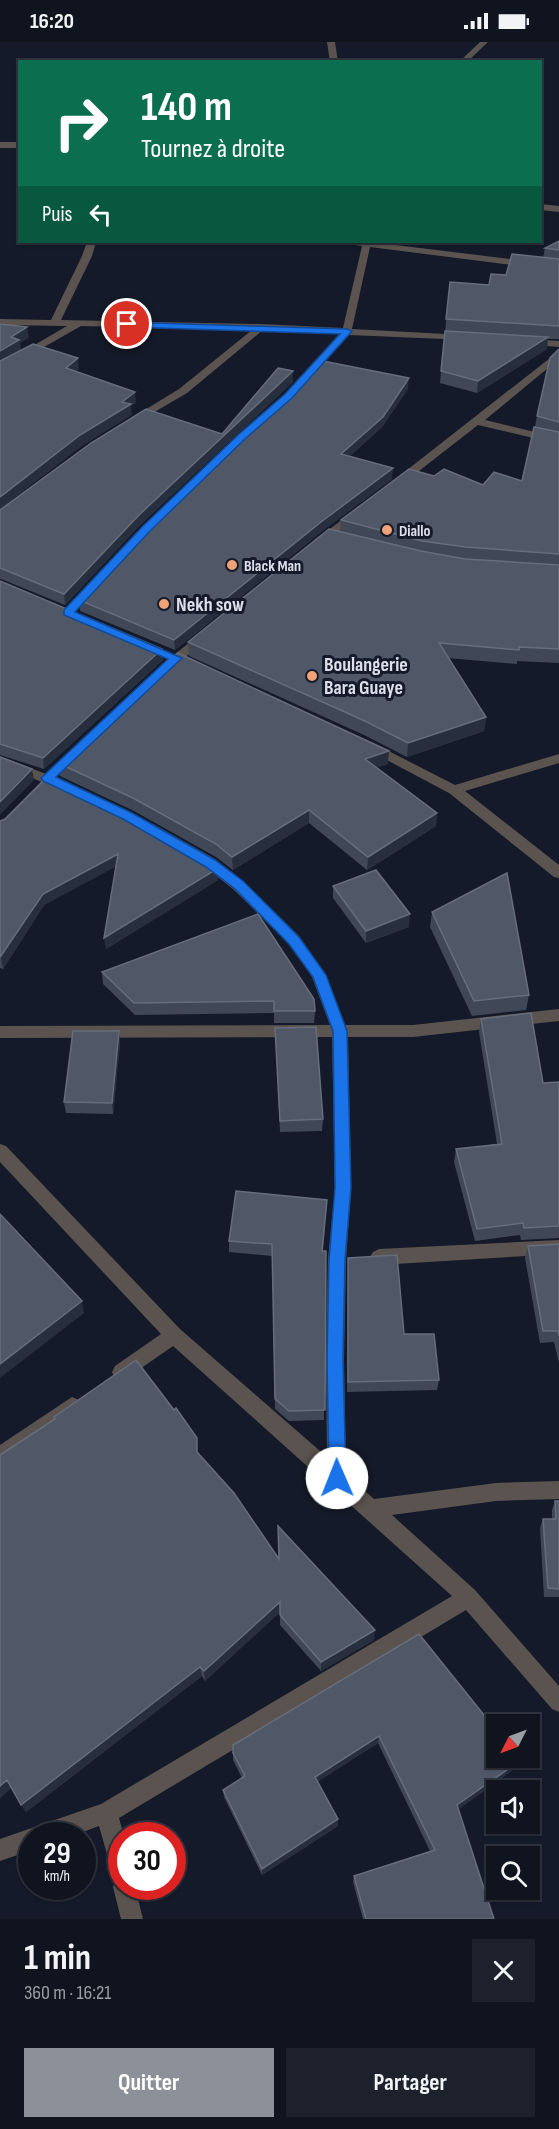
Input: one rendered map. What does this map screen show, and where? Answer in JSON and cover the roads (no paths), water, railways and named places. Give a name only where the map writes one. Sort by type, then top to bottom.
[{"type":"street","points":[[331,42],[334,60]]},
{"type":"street","points":[[464,60],[484,42]]},
{"type":"street","points":[[0,145],[18,146]]},
{"type":"street","points":[[542,207],[559,209]]},
{"type":"street","points":[[54,324],[87,256],[91,243]]},
{"type":"street","points":[[289,396],[347,331],[367,243]]},
{"type":"street","points":[[374,243],[559,268]]},
{"type":"street","points":[[0,322],[261,327],[478,339]]},
{"type":"street","points":[[0,369],[78,324]]},
{"type":"street","points":[[126,427],[183,391],[261,327]]},
{"type":"street","points":[[513,341],[559,344]]},
{"type":"street","points":[[390,489],[478,422],[559,354]]},
{"type":"street","points":[[478,422],[559,441]]},
{"type":"street","points":[[308,550],[331,537],[363,509]]},
{"type":"street","points":[[68,613],[116,561]]},
{"type":"street","points":[[159,674],[212,629]]},
{"type":"street","points":[[358,740],[454,789],[559,873]]},
{"type":"street","points":[[454,789],[559,758]]},
{"type":"street","points":[[0,760],[77,792]]},
{"type":"street","points":[[136,820],[210,863],[238,885],[294,940],[319,975],[340,1031],[343,1188],[349,1259],[335,1359],[337,1478]]},
{"type":"street","points":[[0,1032],[435,1029],[559,1015]]},
{"type":"street","points":[[0,1151],[174,1335],[468,1597],[559,1702]]},
{"type":"street","points":[[349,1259],[559,1247]]},
{"type":"street","points":[[107,1382],[174,1335]]},
{"type":"street","points":[[0,1456],[87,1395]]},
{"type":"street","points":[[369,1509],[495,1492],[559,1490]]},
{"type":"street","points":[[81,1822],[107,1813],[468,1597]]},
{"type":"street","points":[[107,1813],[109,1822]]},
{"type":"street","points":[[0,1850],[18,1844]]},
{"type":"street","points":[[127,1900],[132,1919]]},
{"type":"place","name":"Diallo","points":[[387,530]]},
{"type":"place","name":"Black Man","points":[[232,565]]},
{"type":"place","name":"Nekh sow","points":[[164,604]]},
{"type":"place","name":"Boulangerie Bara Guaye","points":[[312,676]]}]
